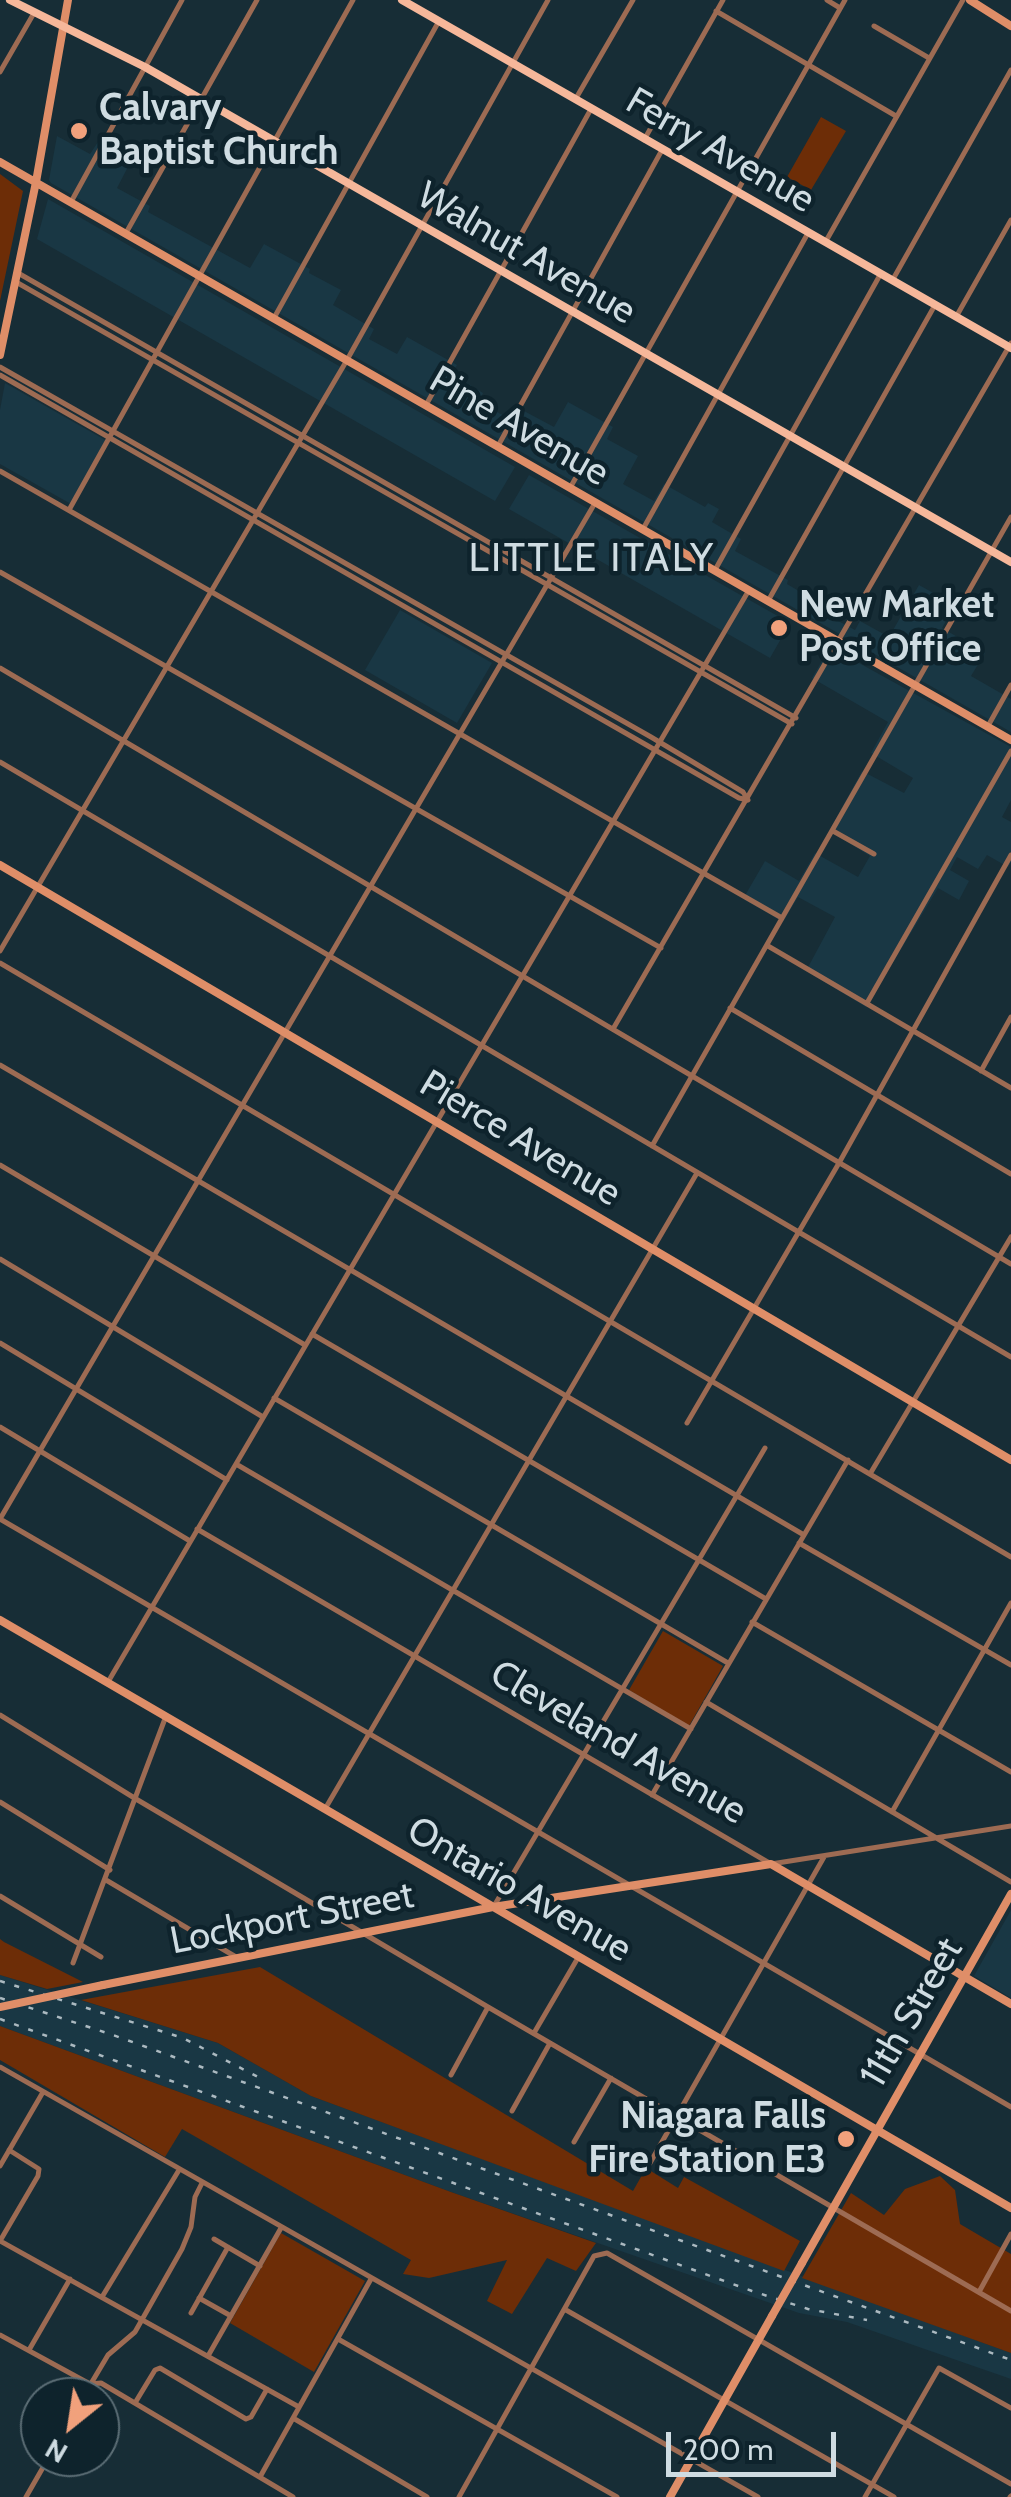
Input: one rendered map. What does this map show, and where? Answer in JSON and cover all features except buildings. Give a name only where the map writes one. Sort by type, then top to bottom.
[{"type":"main road","name":"Walnut Avenue","points":[[10,0],[144,66],[1011,562]]},
{"type":"main road","name":"Ferry Avenue","points":[[402,0],[1010,346]]},
{"type":"street","points":[[0,355],[68,0]]},
{"type":"street","points":[[71,202],[182,0]]},
{"type":"street","points":[[126,233],[257,0]]},
{"type":"street","points":[[68,510],[353,0]]},
{"type":"street","points":[[0,951],[347,360],[548,0]]},
{"type":"street","points":[[576,100],[633,0]]},
{"type":"street","points":[[644,140],[723,0]]},
{"type":"street","points":[[827,0],[840,8]]},
{"type":"street","points":[[570,488],[844,0]]},
{"type":"street","points":[[825,242],[966,0],[1011,26]]},
{"type":"street","points":[[716,11],[896,116]]},
{"type":"street","points":[[0,72],[34,13]]},
{"type":"street","points":[[274,318],[439,21]]},
{"type":"street","points":[[874,26],[930,58]]},
{"type":"street","points":[[892,281],[1011,70]]},
{"type":"street","points":[[426,404],[591,109]]},
{"type":"street","points":[[498,446],[662,150]]},
{"type":"street","name":"Pine Avenue","points":[[0,162],[1011,740]]},
{"type":"street","points":[[956,318],[1011,220]]},
{"type":"street","points":[[642,529],[808,233]]},
{"type":"street","points":[[715,570],[880,275]]},
{"type":"street","points":[[16,277],[794,721]]},
{"type":"street","points":[[768,601],[936,306]]},
{"type":"street","points":[[613,1030],[1010,346]]},
{"type":"street","points":[[0,367],[252,519],[748,800]]},
{"type":"street","points":[[0,375],[257,512],[503,658]]},
{"type":"street","points":[[0,471],[782,918]]},
{"type":"street","points":[[595,503],[0,1519],[1011,2107]]},
{"type":"street","points":[[652,1146],[1011,517]]},
{"type":"street","points":[[0,572],[660,948]]},
{"type":"street","points":[[108,1682],[749,590]]},
{"type":"street","points":[[0,668],[1011,1264]]},
{"type":"street","points":[[988,727],[1011,685]]},
{"type":"street","points":[[867,1004],[1011,751]]},
{"type":"street","points":[[0,762],[1011,1357]]},
{"type":"street","points":[[832,830],[874,854]]},
{"type":"street","points":[[687,1423],[1011,855]]},
{"type":"street","name":"Pierce Avenue","points":[[0,865],[1011,1460]]},
{"type":"street","points":[[767,945],[1011,1088]]},
{"type":"street","points":[[0,962],[1011,1557]]},
{"type":"street","points":[[730,1008],[1011,1174]]},
{"type":"street","points":[[981,1070],[1011,1018]]},
{"type":"street","points":[[0,1064],[804,1535]]},
{"type":"street","points":[[0,1165],[306,1345]]},
{"type":"street","points":[[324,1809],[697,1173]]},
{"type":"street","points":[[870,1474],[1011,1237]]},
{"type":"street","points":[[0,1259],[263,1417]]},
{"type":"street","points":[[312,1334],[766,1599]]},
{"type":"street","points":[[0,1343],[227,1480]]},
{"type":"street","points":[[274,1398],[728,1663]]},
{"type":"street","points":[[0,1428],[190,1541]]},
{"type":"street","points":[[493,1907],[586,1756],[765,1448]]},
{"type":"street","points":[[652,1795],[848,1460]]},
{"type":"street","points":[[236,1464],[691,1729]]},
{"type":"street","name":"Cleveland Avenue","points":[[197,1529],[1011,2004]]},
{"type":"street","points":[[799,1543],[1011,1665]]},
{"type":"street","points":[[892,1812],[1011,1602]]},
{"type":"street","name":"Ontario Avenue","points":[[0,1620],[1011,2208]]},
{"type":"street","points":[[752,1622],[1011,1772]]},
{"type":"street","points":[[706,1702],[1011,1882]]},
{"type":"street","points":[[0,1715],[136,1800],[1011,2311]]},
{"type":"street","points":[[73,1963],[166,1716]]},
{"type":"street","points":[[0,1802],[110,1870]]},
{"type":"street","name":"Lockport Street","points":[[0,2007],[236,1956],[493,1907],[1011,1826]]},
{"type":"street","points":[[650,2163],[824,1857]]},
{"type":"street","points":[[106,1880],[236,1956]]},
{"type":"street","name":"11th Street","points":[[670,2497],[1011,1894]]},
{"type":"street","points":[[0,1896],[101,1957]]},
{"type":"street","points":[[534,2033],[579,1956]]},
{"type":"street","points":[[451,2075],[488,2007]]},
{"type":"street","points":[[512,2110],[550,2043]]},
{"type":"street","points":[[0,2067],[758,2497]]},
{"type":"street","points":[[574,2142],[611,2078]]},
{"type":"street","points":[[0,2166],[43,2092]]},
{"type":"street","points":[[9,2150],[39,2168],[0,2241],[299,2407]]},
{"type":"street","points":[[102,2297],[179,2170]]},
{"type":"street","points":[[94,2377],[108,2355],[126,2342],[142,2320],[182,2249],[190,2228],[194,2197],[202,2183]]},
{"type":"street","points":[[208,2356],[281,2228]]},
{"type":"street","points":[[979,2292],[1011,2234]]},
{"type":"street","points":[[214,2239],[260,2266]]},
{"type":"street","points":[[191,2312],[228,2247]]},
{"type":"street","points":[[459,2497],[594,2256],[606,2254],[760,2338],[1011,2484]]},
{"type":"street","points":[[260,2477],[371,2279]]},
{"type":"street","points":[[29,2350],[70,2280]]},
{"type":"street","points":[[199,2298],[230,2316]]},
{"type":"street","points":[[565,2310],[894,2497]]},
{"type":"street","points":[[0,2335],[77,2377]]},
{"type":"street","points":[[338,2339],[617,2497]]},
{"type":"street","points":[[135,2404],[154,2370],[160,2368],[246,2419],[267,2389]]},
{"type":"street","points":[[865,2497],[939,2368],[1011,2408]]},
{"type":"street","points":[[120,2395],[293,2497]]},
{"type":"street","points":[[293,2418],[427,2497]]},
{"type":"shaded area","points":[[821,117],[846,131],[811,190],[787,177]]},
{"type":"shaded area","points":[[57,136],[90,154],[98,142],[131,161],[117,188],[150,206],[148,212],[250,268],[264,244],[310,269],[309,273],[341,290],[333,305],[374,329],[369,339],[397,354],[407,337],[457,365],[452,374],[483,393],[479,402],[517,423],[524,411],[554,427],[568,402],[613,427],[607,439],[638,456],[623,484],[654,501],[664,484],[705,507],[708,503],[719,509],[712,522],[741,539],[735,551],[788,580],[787,584],[819,603],[816,609],[855,630],[860,621],[889,637],[919,585],[955,605],[942,628],[985,653],[971,676],[1011,699],[1011,732],[51,183]]},
{"type":"shaded area","points":[[0,174],[23,191],[0,301]]},
{"type":"shaded area","points":[[48,199],[515,467],[495,501],[37,239]]},
{"type":"shaded area","points":[[5,383],[107,441],[71,504],[0,464],[0,410]]},
{"type":"shaded area","points":[[529,475],[790,623],[770,658],[509,509]]},
{"type":"shaded area","points":[[400,610],[492,663],[457,723],[365,670]]},
{"type":"shaded area","points":[[830,647],[1011,747],[1011,800],[1002,817],[1011,822],[1011,862],[1008,867],[987,855],[978,869],[957,857],[950,870],[969,881],[959,900],[938,888],[866,1007],[806,971],[835,917],[798,897],[783,922],[743,899],[765,861],[799,881],[815,853],[858,877],[870,856],[829,831],[862,771],[904,793],[913,778],[871,753],[888,722],[812,678]]},
{"type":"shaded area","points":[[663,1631],[723,1666],[689,1726],[629,1690]]},
{"type":"shaded area","points":[[1011,1910],[1011,1998],[974,1976]]},
{"type":"shaded area","points":[[0,1939],[83,1982],[47,1989],[0,1975]]},
{"type":"shaded area","points":[[260,1967],[633,2191],[646,2168],[678,2188],[684,2177],[800,2241],[784,2271],[311,2096],[218,2043],[81,2000]]},
{"type":"shaded area","points":[[0,1975],[218,2043],[311,2096],[1011,2353],[1011,2379],[847,2322],[799,2313],[451,2192],[0,2026]]},
{"type":"shaded area","points":[[0,2026],[596,2243],[576,2271],[547,2258],[512,2314],[487,2301],[507,2260],[429,2278],[403,2274],[411,2260],[182,2129],[165,2157],[0,2060]]},
{"type":"shaded area","points":[[940,2176],[955,2190],[960,2224],[1011,2254],[1011,2353],[802,2278],[851,2193],[884,2215],[905,2189]]},
{"type":"shaded area","points":[[281,2233],[365,2281],[314,2372],[230,2323]]},
{"type":"railway","points":[[0,1981],[183,2038],[258,2077]]},
{"type":"railway","points":[[0,1998],[113,2035],[1011,2360]]},
{"type":"railway","points":[[0,2019],[752,2291],[808,2309],[867,2320]]},
{"type":"place","name":"Calvary Baptist Church","points":[[79,131]]},
{"type":"place","name":"New Market Post Office","points":[[779,628]]},
{"type":"place","name":"Niagara Falls Fire Station E3","points":[[846,2139]]},
{"type":"district","name":"LITTLE ITALY","points":[[592,559]]}]
